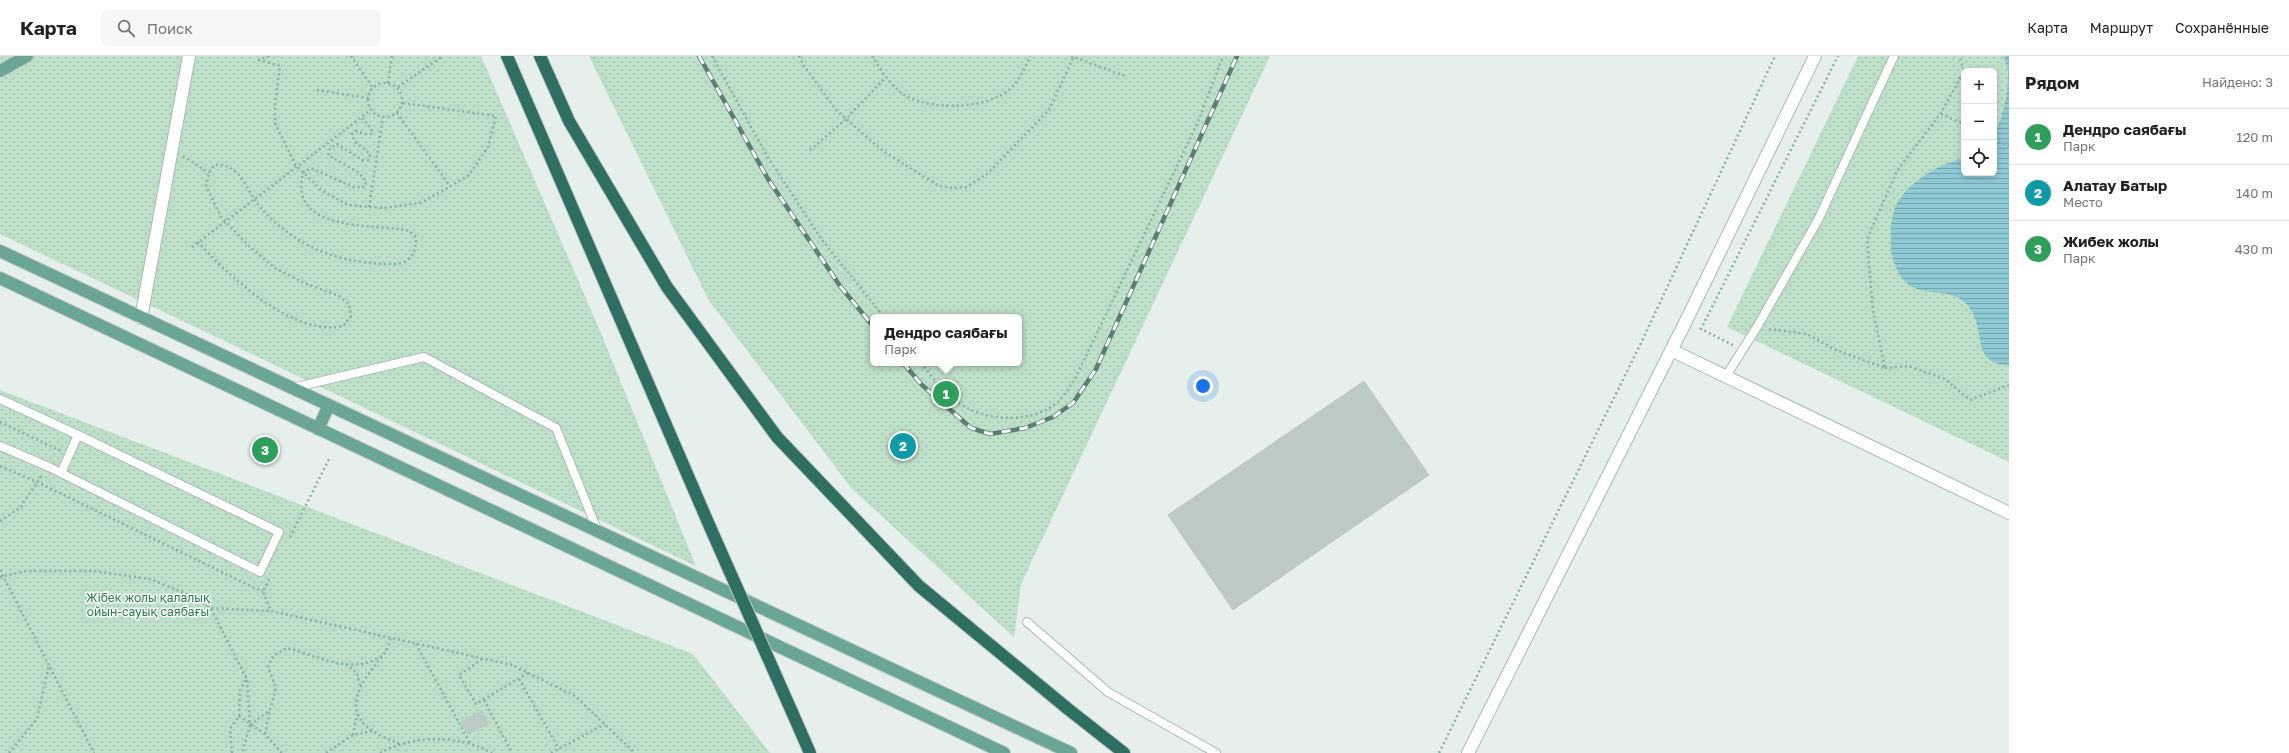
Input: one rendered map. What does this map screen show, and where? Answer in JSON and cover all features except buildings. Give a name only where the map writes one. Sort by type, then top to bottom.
[{"type":"highway","points":[[507,56],[710,527],[810,753]]},
{"type":"highway","points":[[540,56],[569,121],[667,287],[777,437],[919,586],[1068,709],[1124,753]]},
{"type":"main road","points":[[0,71],[27,56]]},
{"type":"main road","points":[[3,253],[1072,753]]},
{"type":"main road","points":[[0,278],[1004,753]]},
{"type":"main road","points":[[318,429],[329,405]]},
{"type":"street","points":[[141,318],[188,56]]},
{"type":"street","points":[[1468,753],[1671,350],[1815,56]]},
{"type":"street","points":[[1671,350],[2009,512]]},
{"type":"lane","points":[[1726,376],[1757,327],[1818,220],[1894,56]]},
{"type":"lane","points":[[292,388],[424,357],[556,428],[598,532]]},
{"type":"lane","points":[[0,399],[279,532],[260,572],[49,467],[0,446]]},
{"type":"lane","points":[[61,473],[70,456],[78,435]]},
{"type":"lane","points":[[1027,622],[1108,692],[1216,753]]},
{"type":"path","points":[[269,56],[259,60],[280,66],[275,104],[275,123],[297,167],[321,190],[348,205],[383,208],[420,203],[469,175],[488,147],[496,116],[403,103]]},
{"type":"path","points":[[351,56],[373,88]]},
{"type":"path","points":[[388,83],[392,56]]},
{"type":"path","points":[[398,88],[442,56]]},
{"type":"path","points":[[712,56],[772,163],[822,240],[882,314]]},
{"type":"path","points":[[799,56],[804,66],[837,111],[883,151],[939,186],[954,188],[967,187],[987,174],[1049,110],[1073,56],[1125,76]]},
{"type":"path","points":[[872,56],[886,77],[906,95],[929,104],[963,106],[990,100],[1013,86],[1030,56]]},
{"type":"path","points":[[923,366],[933,378],[957,401],[971,409],[993,416],[1016,418],[1041,412],[1059,401],[1075,379],[1198,122],[1223,56]]},
{"type":"path","points":[[1439,753],[1642,341],[1775,56]]},
{"type":"path","points":[[1742,350],[1701,330],[1838,56]]},
{"type":"path","points":[[1885,368],[1873,311],[1867,239],[1897,171],[1941,114],[1964,71],[1959,56]]},
{"type":"path","points":[[810,150],[846,119],[886,77]]},
{"type":"path","points":[[382,83],[388,83],[398,88],[401,92],[403,103],[397,113],[392,116],[383,117],[375,114],[371,110],[368,98],[373,88],[382,83]]},
{"type":"path","points":[[317,90],[368,98]]},
{"type":"path","points":[[192,247],[371,110]]},
{"type":"path","points":[[397,113],[450,186]]},
{"type":"path","points":[[1941,114],[1961,123]]},
{"type":"path","points":[[369,207],[383,117]]},
{"type":"path","points":[[303,173],[311,168],[353,187],[365,187],[366,180],[359,173],[328,155],[330,148],[338,144],[362,160],[369,160],[370,155],[355,142],[352,134],[356,131],[365,134],[372,134],[372,129],[362,118]]},
{"type":"path","points":[[1996,140],[2009,146]]},
{"type":"path","points":[[172,149],[209,173]]},
{"type":"path","points":[[198,242],[219,265],[247,290],[280,311],[312,326],[332,328],[344,326],[351,316],[349,304],[339,296],[304,283],[275,268],[250,247],[220,217],[206,186],[209,173],[214,165],[224,164],[237,172],[260,207],[282,228],[308,246],[342,260],[372,264],[399,264],[410,258],[416,250],[416,237],[410,231],[349,226],[327,219],[310,209],[301,193],[303,173]]},
{"type":"path","points":[[1757,327],[1807,334],[1836,350],[1885,368],[1908,366],[1945,379],[1970,400],[2009,385]]},
{"type":"path","points":[[0,422],[70,456]]},
{"type":"path","points":[[288,542],[330,457]]},
{"type":"path","points":[[0,466],[37,482],[263,592],[271,611]]},
{"type":"path","points":[[0,521],[20,508],[49,467]]},
{"type":"path","points":[[0,570],[94,753]]},
{"type":"path","points":[[2,576],[26,571],[94,571],[143,578],[199,598],[210,608],[247,679],[250,725],[242,753]]},
{"type":"path","points":[[263,592],[270,577]]},
{"type":"path","points":[[210,608],[271,611],[512,665],[575,696],[635,753]]},
{"type":"path","points":[[353,735],[357,714],[356,698],[360,685],[383,656],[391,638]]},
{"type":"path","points":[[415,644],[470,743]]},
{"type":"path","points":[[266,734],[276,688],[268,667],[273,656],[287,648],[327,661],[346,664],[367,663],[383,656]]},
{"type":"path","points":[[482,659],[459,675],[476,704],[529,673]]},
{"type":"path","points":[[9,753],[37,719],[49,664]]},
{"type":"path","points":[[346,664],[357,673],[360,685]]},
{"type":"path","points":[[232,753],[230,729],[239,716],[240,690],[247,679]]},
{"type":"path","points":[[519,679],[559,749]]},
{"type":"path","points":[[484,700],[512,753]]},
{"type":"path","points":[[250,725],[270,710]]},
{"type":"path","points":[[357,714],[372,731],[401,745]]},
{"type":"path","points":[[239,716],[250,725],[266,734],[282,753]]},
{"type":"path","points":[[551,753],[605,724]]},
{"type":"path","points":[[326,753],[353,735],[372,731]]},
{"type":"path","points":[[380,753],[417,741],[450,738],[470,743],[492,753]]},
{"type":"green space","points":[[0,56],[481,56],[600,331],[696,566],[0,234]]},
{"type":"green space","points":[[589,56],[1270,56],[1021,584],[1014,637],[852,489],[708,299]]},
{"type":"green space","points":[[1858,56],[2009,56],[2009,462],[1727,327]]},
{"type":"green space","name":"Жібек жолы қалалық ойын-сауық саябағы","points":[[0,390],[693,654],[770,753],[0,753]]},
{"type":"water","points":[[2004,56],[2009,56],[2009,365],[1997,364],[1989,360],[1984,353],[1975,319],[1965,302],[1958,297],[1927,291],[1911,286],[1896,269],[1891,252],[1891,222],[1897,204],[1903,194],[1921,178],[1943,165],[1961,159],[1961,176],[1997,176],[1997,126],[2001,119],[2007,94],[2008,71]]},
{"type":"railway","points":[[699,56],[768,179],[840,286],[870,322]]},
{"type":"railway","points":[[906,366],[922,385],[971,428],[990,434],[1025,428],[1053,417],[1073,403],[1096,369],[1237,56]]},
{"type":"place","name":"Дендро саябағы","points":[[946,394]]},
{"type":"place","name":"Алатау Батыр","points":[[903,446]]},
{"type":"place","name":"Жибек жолы","points":[[265,450]]}]
